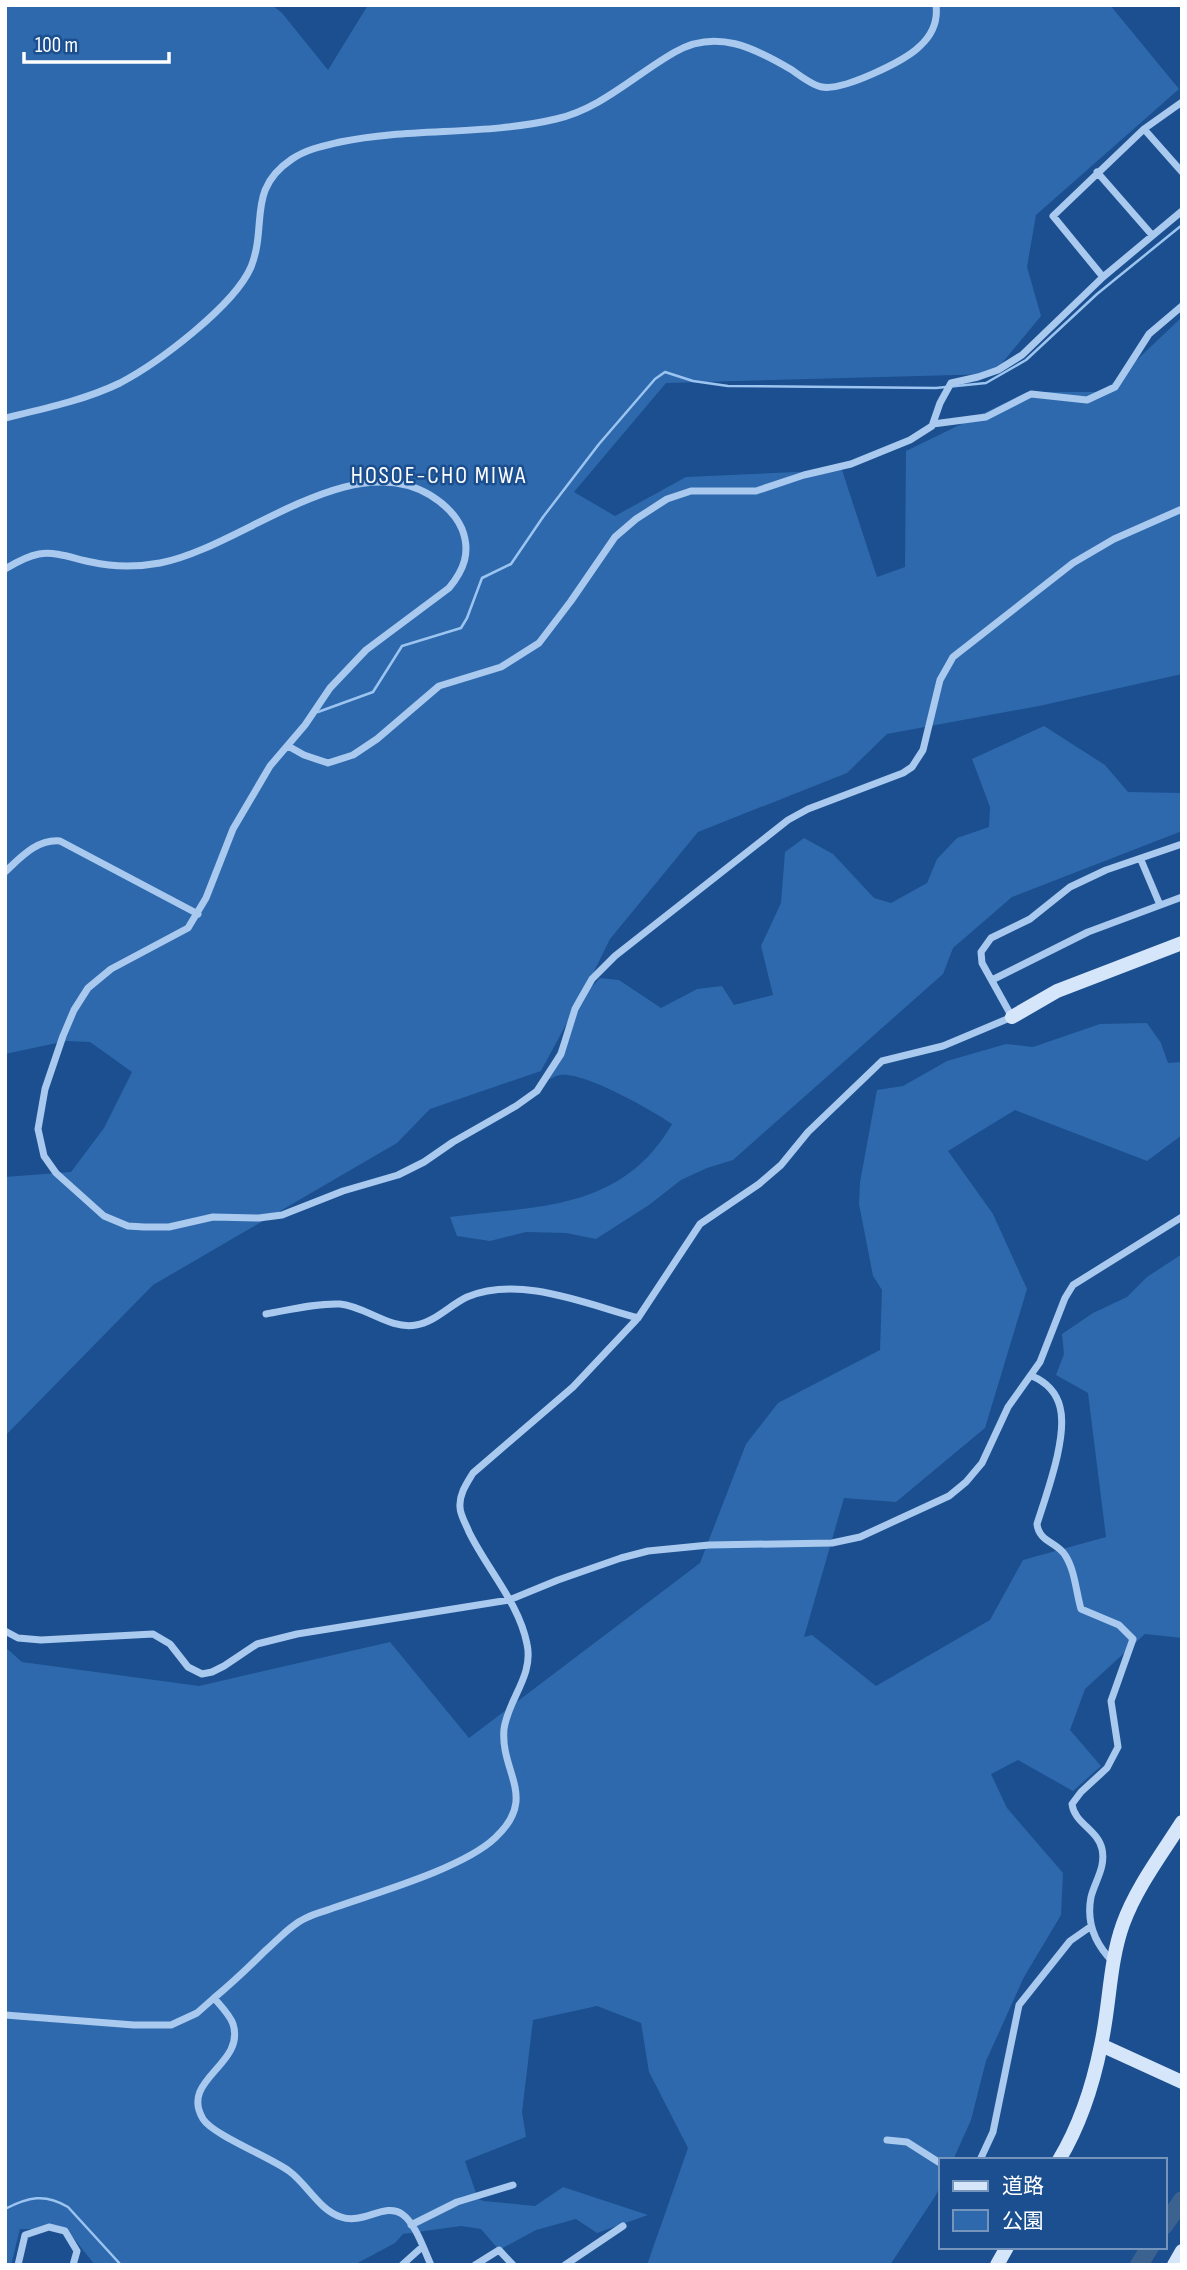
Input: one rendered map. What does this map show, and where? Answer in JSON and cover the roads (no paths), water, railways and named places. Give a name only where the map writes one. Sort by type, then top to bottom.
[{"type":"street","points":[[5,418],[122,382],[172,348],[212,316],[235,292],[252,264],[261,198],[269,181],[288,162],[313,148],[396,133],[512,128],[559,119],[583,110],[637,79],[676,51],[713,41],[749,47],[822,88],[849,82],[896,63],[920,47],[936,24],[936,5]]},
{"type":"street","points":[[1103,277],[1053,216],[1144,129],[1182,102]]},
{"type":"street","points":[[1144,129],[1182,172]]},
{"type":"street","points":[[1097,172],[1152,235]]},
{"type":"street","points":[[933,424],[951,383],[998,370],[1022,355],[1103,277],[1182,211]]},
{"type":"street","points":[[288,746],[328,763],[354,754],[377,739],[439,686],[501,667],[530,650],[539,643],[571,601],[615,537],[636,519],[667,499],[691,491],[756,491],[804,475],[851,464],[910,440],[933,424],[986,416],[1031,394],[1087,400],[1115,387],[1149,334],[1182,306]]},
{"type":"street","points":[[5,569],[35,555],[49,553],[111,565],[163,562],[217,542],[308,499],[349,486],[380,481],[414,486],[433,497],[455,518],[464,536],[466,560],[458,577],[443,593],[366,650],[343,673],[270,766],[233,830],[198,914],[188,928],[111,969],[88,988],[74,1010],[46,1089],[38,1129],[44,1156],[56,1173],[96,1210],[114,1221],[128,1226],[169,1227],[213,1217],[259,1218],[282,1215],[344,1191],[398,1175],[516,1107],[537,1091],[545,1081],[561,1054],[575,1009],[592,979],[615,956],[788,820],[808,808],[903,773],[912,767],[923,750],[940,680],[953,657],[1073,563],[1114,538],[1182,509]]},
{"type":"street","points":[[5,872],[25,853],[41,843],[60,841],[198,914]]},
{"type":"street","points":[[1012,1017],[981,956],[990,938],[1030,919],[1070,887],[1106,870],[1182,844]]},
{"type":"street","points":[[1141,860],[1160,905]]},
{"type":"street","points":[[992,980],[1088,932],[1182,897]]},
{"type":"street","points":[[5,2015],[134,2025],[171,2025],[197,2013],[285,1932],[306,1918],[412,1880],[468,1856],[495,1838],[513,1815],[517,1796],[505,1752],[504,1729],[529,1664],[528,1645],[521,1623],[477,1547],[460,1508],[463,1490],[473,1473],[573,1387],[638,1318],[700,1224],[759,1184],[781,1165],[808,1132],[882,1061],[943,1046],[1012,1017],[1057,991],[1182,943]]},
{"type":"street","points":[[5,1631],[18,1638],[41,1640],[153,1634],[170,1644],[188,1667],[202,1674],[224,1666],[257,1644],[296,1634],[509,1600],[569,1576],[648,1551],[709,1545],[832,1543],[860,1537],[948,1496],[966,1482],[982,1463],[1008,1407],[1040,1362],[1065,1298],[1073,1285],[1182,1217]]},
{"type":"street","points":[[266,1314],[338,1304],[361,1308],[392,1322],[415,1325],[468,1297],[504,1289],[529,1289],[638,1318]]},
{"type":"street","points":[[1032,1376],[1050,1387],[1060,1407],[1061,1416],[1055,1461],[1037,1530],[1039,1535],[1068,1558],[1081,1609],[1119,1625],[1133,1640],[1111,1701],[1118,1747],[1107,1768],[1072,1804],[1075,1814],[1097,1836],[1103,1853],[1100,1874],[1091,1897],[1090,1927],[1102,1951],[1113,1963]]},
{"type":"street","points":[[1060,2158],[1074,2135],[1101,2045],[1113,1963],[1123,1924],[1136,1896],[1182,1822]]},
{"type":"street","points":[[981,2158],[993,2132],[1019,2005],[1070,1941],[1090,1927]]},
{"type":"street","points":[[214,1998],[233,2023],[234,2039],[230,2054],[200,2089],[198,2102],[203,2119],[218,2131],[290,2171],[338,2217],[359,2220],[394,2210],[404,2215],[431,2265]]},
{"type":"street","points":[[1101,2045],[1182,2082]]},
{"type":"street","points":[[887,2140],[907,2142],[939,2162]]},
{"type":"street","points":[[411,2225],[457,2202],[513,2185]]},
{"type":"street","points":[[565,2265],[623,2226]]},
{"type":"street","points":[[18,2265],[25,2235],[49,2227],[65,2231],[76,2251],[74,2265]]},
{"type":"street","points":[[402,2265],[422,2247]]},
{"type":"street","points":[[996,2265],[1006,2249]]},
{"type":"street","points":[[475,2265],[499,2250],[513,2265]]},
{"type":"street","points":[[1174,2265],[1182,2251]]},
{"type":"waterway","points":[[318,712],[373,692],[402,646],[461,628],[482,578],[511,564],[599,444],[655,379],[665,372],[693,381],[728,386],[936,388],[986,383],[1026,360],[1097,294],[1182,225]]},
{"type":"waterway","points":[[5,2209],[36,2198],[60,2203],[68,2207],[121,2265]]},
{"type":"waterway","points":[[1166,2223],[1182,2200]]},
{"type":"waterway","points":[[1139,2265],[1149,2249]]},
{"type":"district","name":"HOSOE-CHO MIWA","points":[[439,475]]}]
